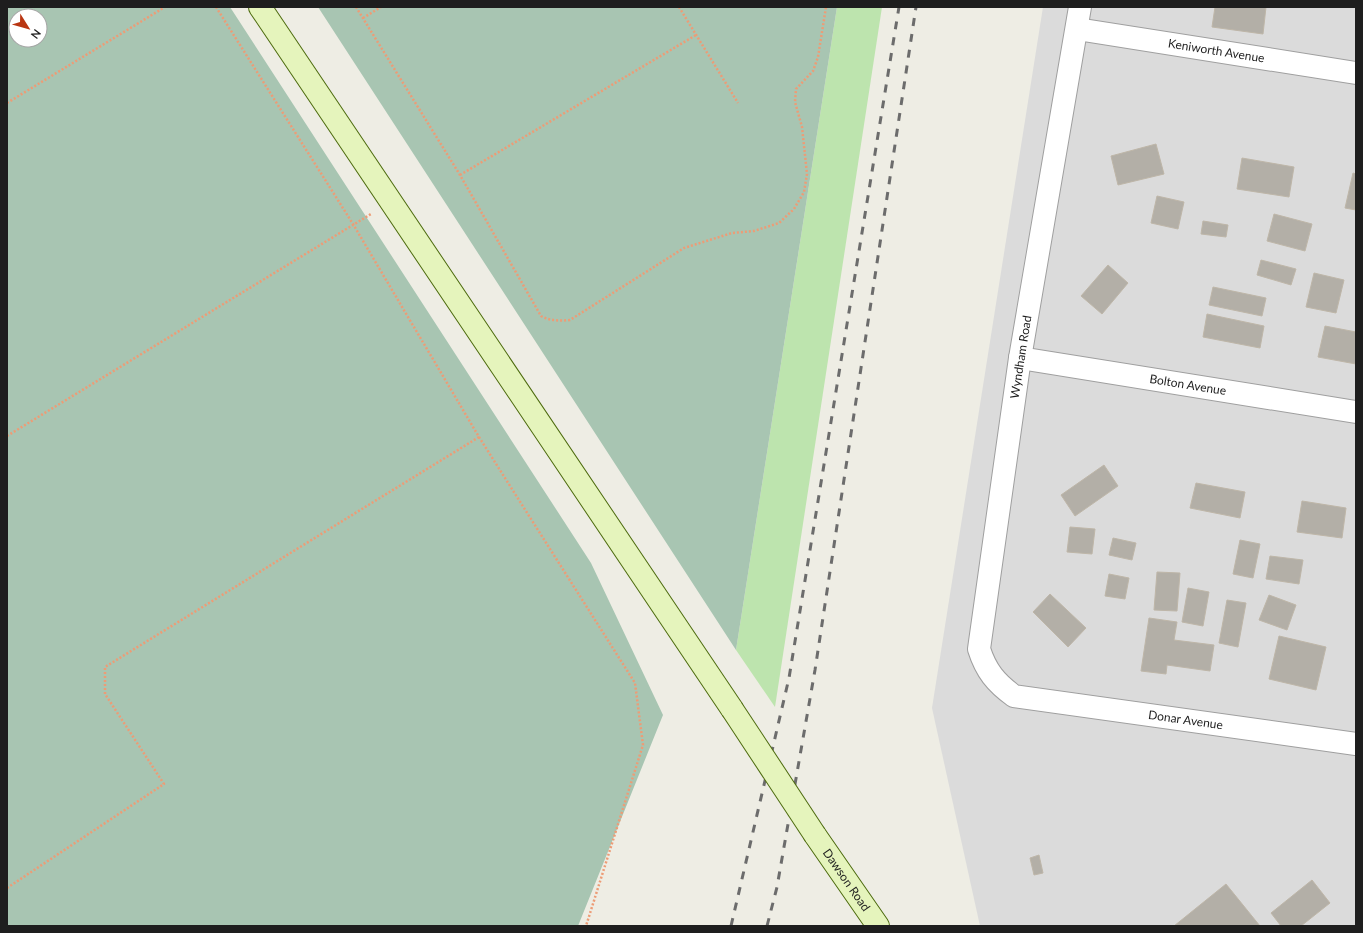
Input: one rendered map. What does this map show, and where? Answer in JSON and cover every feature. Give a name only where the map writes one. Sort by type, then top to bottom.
[{"type":"street","name":"Dawson Road","points":[[260,7],[732,709],[815,835],[878,926]]},
{"type":"street","name":"Wyndham Road","points":[[1014,696],[990,676],[979,649],[1020,358],[1080,7]]},
{"type":"street","name":"Keniworth Avenue","points":[[1077,29],[1356,73]]},
{"type":"street","name":"Bolton Avenue","points":[[1020,358],[1356,412]]},
{"type":"street","name":"Donar Avenue","points":[[1014,696],[1354,749]]},
{"type":"path","points":[[7,103],[165,7]]},
{"type":"path","points":[[216,7],[353,224],[479,437],[635,683],[643,745],[586,926]]},
{"type":"path","points":[[356,7],[460,176],[541,316],[546,319],[558,321],[570,320],[684,248],[732,233],[754,231],[779,223],[794,209],[804,192],[807,174],[802,127],[794,102],[796,89],[813,71],[818,57],[826,7]]},
{"type":"path","points":[[362,18],[381,7]]},
{"type":"path","points":[[679,7],[738,103]]},
{"type":"path","points":[[460,176],[696,35]]},
{"type":"path","points":[[7,436],[391,202]]},
{"type":"path","points":[[7,888],[164,784],[105,694],[104,667],[479,437]]},
{"type":"shaded area","points":[[1043,7],[1356,7],[1356,926],[980,926],[932,708]]},
{"type":"green space","points":[[7,7],[230,7],[591,563],[663,715],[578,926],[7,926]]},
{"type":"green space","points":[[318,7],[837,7],[736,650]]},
{"type":"green space","points":[[837,7],[882,7],[775,707],[736,650]]},
{"type":"building","points":[[1215,7],[1266,7],[1263,34],[1212,27]]},
{"type":"building","points":[[1156,144],[1164,174],[1118,185],[1111,156]]},
{"type":"building","points":[[1242,158],[1294,167],[1289,197],[1237,189]]},
{"type":"building","points":[[1353,173],[1356,174],[1356,210],[1345,208]]},
{"type":"building","points":[[1157,196],[1184,202],[1178,229],[1151,223]]},
{"type":"building","points":[[1274,214],[1312,224],[1305,251],[1267,241]]},
{"type":"building","points":[[1203,221],[1228,225],[1226,237],[1201,234]]},
{"type":"building","points":[[1261,260],[1296,269],[1291,285],[1257,275]]},
{"type":"building","points":[[1108,265],[1128,283],[1102,314],[1081,296]]},
{"type":"building","points":[[1314,273],[1344,280],[1336,313],[1306,307]]},
{"type":"building","points":[[1213,287],[1266,298],[1262,316],[1209,305]]},
{"type":"building","points":[[1207,314],[1264,326],[1260,348],[1203,337]]},
{"type":"building","points":[[1325,326],[1356,332],[1356,364],[1318,357]]},
{"type":"building","points":[[1104,465],[1118,486],[1075,516],[1061,495]]},
{"type":"building","points":[[1196,483],[1245,492],[1240,518],[1190,508]]},
{"type":"building","points":[[1302,501],[1346,508],[1342,538],[1297,532]]},
{"type":"building","points":[[1070,527],[1095,529],[1092,554],[1067,552]]},
{"type":"building","points":[[1113,538],[1136,543],[1132,560],[1109,555]]},
{"type":"building","points":[[1240,540],[1260,544],[1253,578],[1233,574]]},
{"type":"building","points":[[1270,556],[1303,560],[1299,584],[1266,579]]},
{"type":"building","points":[[1157,572],[1180,573],[1177,611],[1154,610]]},
{"type":"building","points":[[1109,574],[1129,578],[1125,599],[1105,596]]},
{"type":"building","points":[[1188,588],[1209,592],[1203,626],[1182,622]]},
{"type":"building","points":[[1050,594],[1086,628],[1068,647],[1033,612]]},
{"type":"building","points":[[1269,595],[1296,605],[1287,630],[1259,620]]},
{"type":"building","points":[[1227,600],[1246,603],[1238,647],[1219,643]]},
{"type":"building","points":[[1149,618],[1177,622],[1174,640],[1214,645],[1210,671],[1167,665],[1166,674],[1141,671]]},
{"type":"building","points":[[1279,636],[1326,647],[1316,690],[1269,679]]},
{"type":"building","points":[[1039,855],[1043,873],[1034,875],[1030,858]]},
{"type":"building","points":[[1312,880],[1330,903],[1301,926],[1281,926],[1271,913]]},
{"type":"building","points":[[1226,884],[1260,926],[1174,926]]},
{"type":"railway","points":[[731,926],[789,678],[899,7]]},
{"type":"railway","points":[[767,926],[777,887],[815,670],[916,7]]}]
